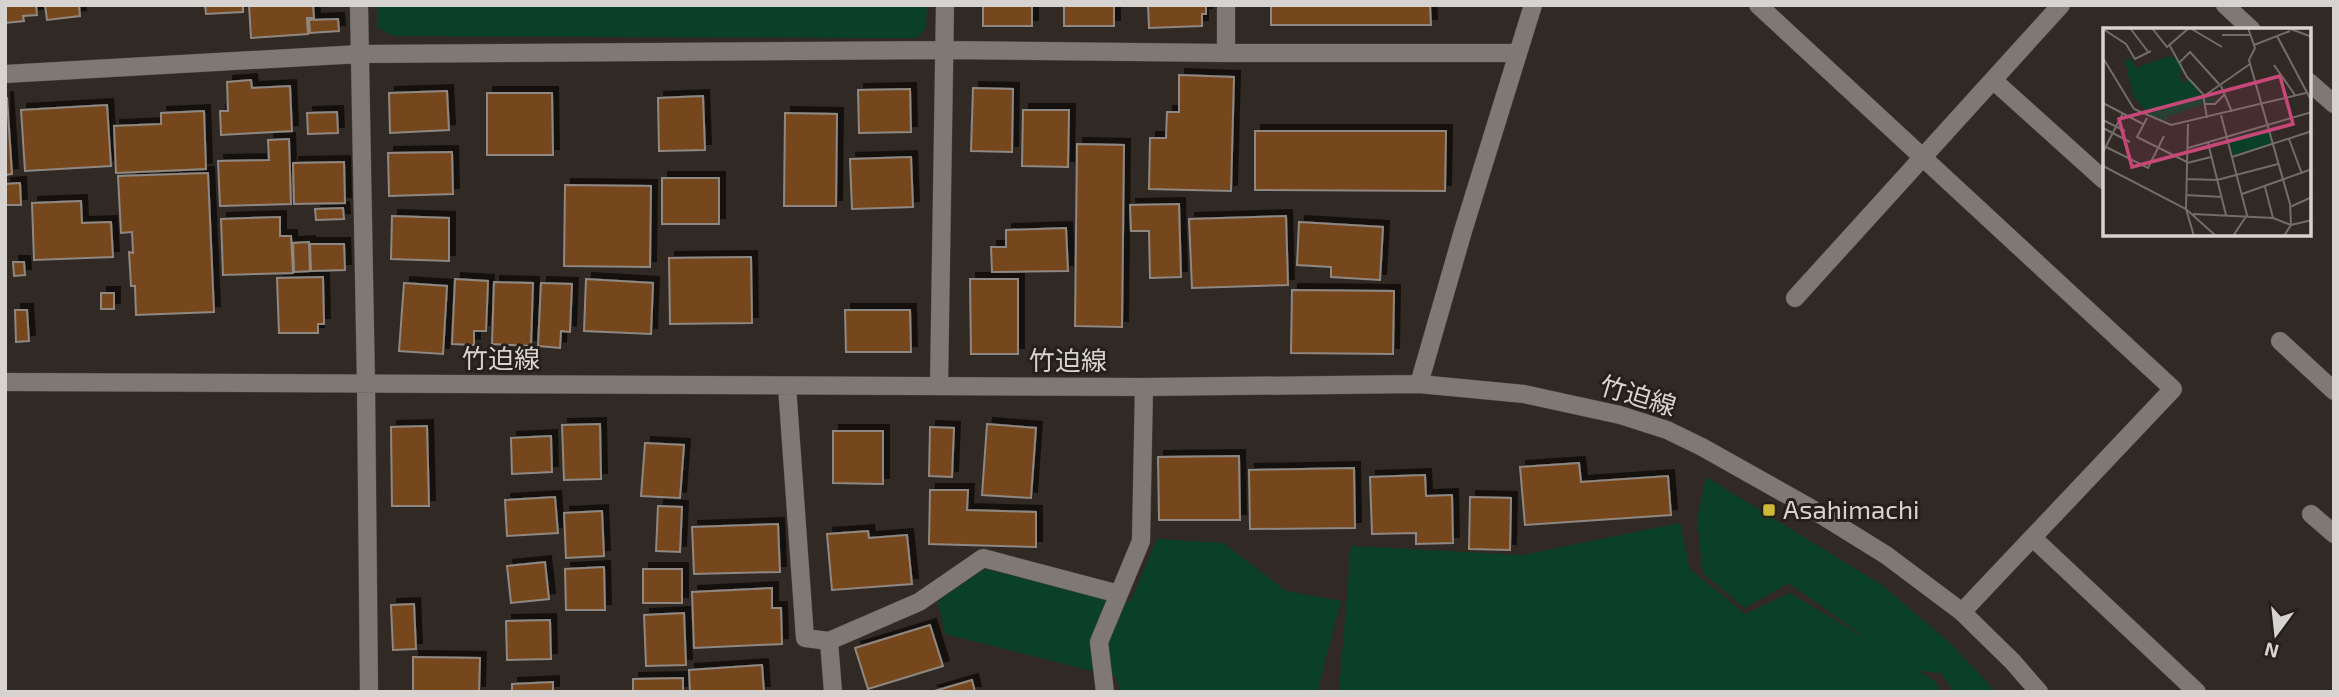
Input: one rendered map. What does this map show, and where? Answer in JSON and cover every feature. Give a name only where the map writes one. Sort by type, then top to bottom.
[{"type":"street","points":[[359,5],[369,692]]},
{"type":"street","points":[[939,386],[946,5]]},
{"type":"street","points":[[1226,5],[1226,53]]},
{"type":"street","points":[[1419,384],[1533,5]]},
{"type":"street","points":[[1758,5],[2173,389],[1962,612]]},
{"type":"street","points":[[1795,298],[2061,5]]},
{"type":"street","points":[[2225,5],[2250,28]]},
{"type":"street","points":[[5,74],[360,54],[945,50],[1518,53]]},
{"type":"street","points":[[1993,80],[2103,178]]},
{"type":"street","points":[[2311,84],[2334,104]]},
{"type":"street","points":[[2280,341],[2334,391]]},
{"type":"street","name":"竹迫線","points":[[5,382],[1144,387],[1419,384],[1524,394],[1620,415],[1667,430],[1830,520],[1886,555],[1962,612],[2039,692]]},
{"type":"street","points":[[787,386],[805,638],[829,641],[919,601],[983,558],[1119,594]]},
{"type":"street","points":[[1105,692],[1099,642],[1141,541],[1144,387]]},
{"type":"street","points":[[2311,514],[2334,534]]},
{"type":"street","points":[[2032,538],[2197,692]]},
{"type":"street","points":[[829,641],[833,692]]},
{"type":"green space","points":[[377,5],[927,5],[926,27],[918,38],[394,36],[377,27]]},
{"type":"green space","points":[[1706,477],[1882,585],[1950,643],[1996,692],[1954,692],[1941,673],[1919,671],[1936,682],[1940,692],[1339,692],[1351,546],[1523,555],[1680,523],[1690,569],[1745,614],[1790,593],[1870,641],[1789,583],[1745,608],[1703,573],[1697,521]]},
{"type":"green space","points":[[1157,539],[1223,543],[1286,591],[1341,601],[1317,692],[1121,692],[1116,677],[945,634],[938,601],[984,569],[1130,602]]},
{"type":"building","points":[[5,5],[36,5],[37,15],[23,16],[24,21],[5,23]]},
{"type":"building","points":[[45,5],[79,5],[80,16],[47,20]]},
{"type":"building","points":[[205,5],[243,5],[243,12],[206,14]]},
{"type":"building","points":[[249,5],[313,5],[314,18],[307,18],[308,34],[251,38]]},
{"type":"building","points":[[983,5],[1032,5],[1032,26],[983,26]]},
{"type":"building","points":[[1064,5],[1114,5],[1114,26],[1064,26]]},
{"type":"building","points":[[1148,5],[1206,5],[1206,14],[1202,14],[1202,26],[1149,28]]},
{"type":"building","points":[[1271,5],[1430,5],[1431,25],[1271,25]]},
{"type":"building","points":[[338,19],[339,31],[310,33],[309,20]]},
{"type":"building","points":[[1179,75],[1234,77],[1231,191],[1149,189],[1150,138],[1166,138],[1167,112],[1179,112]]},
{"type":"building","points":[[251,80],[252,88],[290,86],[292,131],[221,135],[220,111],[228,111],[227,82]]},
{"type":"building","points":[[973,88],[1013,89],[1012,152],[971,151]]},
{"type":"building","points":[[910,89],[911,132],[859,133],[858,90]]},
{"type":"building","points":[[447,91],[449,130],[390,133],[389,93]]},
{"type":"building","points":[[487,93],[552,93],[553,155],[487,155]]},
{"type":"building","points":[[703,96],[705,150],[659,151],[658,98]]},
{"type":"building","points":[[5,98],[12,174],[5,175]]},
{"type":"building","points":[[107,105],[111,166],[25,171],[21,110]]},
{"type":"building","points":[[1023,110],[1069,110],[1068,167],[1022,166]]},
{"type":"building","points":[[204,111],[206,169],[116,173],[114,126],[161,124],[161,113]]},
{"type":"building","points":[[337,112],[338,133],[308,134],[307,113]]},
{"type":"building","points":[[785,113],[837,114],[836,206],[784,206]]},
{"type":"building","points":[[1255,131],[1446,131],[1445,191],[1255,190]]},
{"type":"building","points":[[289,139],[291,204],[220,206],[218,161],[269,160],[268,140]]},
{"type":"building","points":[[1077,144],[1124,145],[1122,327],[1075,326]]},
{"type":"building","points":[[452,152],[453,194],[389,196],[388,153]]},
{"type":"building","points":[[911,157],[913,207],[852,209],[850,159]]},
{"type":"building","points":[[344,162],[345,203],[294,204],[293,163]]},
{"type":"building","points":[[208,173],[214,312],[136,315],[135,286],[131,286],[129,252],[133,253],[132,232],[121,233],[118,176]]},
{"type":"building","points":[[662,178],[719,178],[719,224],[662,224]]},
{"type":"building","points":[[20,183],[21,205],[5,205],[5,184]]},
{"type":"building","points":[[565,185],[651,186],[650,267],[564,266]]},
{"type":"building","points":[[81,201],[82,223],[111,222],[113,257],[34,260],[32,203]]},
{"type":"building","points":[[1179,204],[1181,277],[1150,278],[1149,231],[1131,231],[1130,205]]},
{"type":"building","points":[[343,208],[344,219],[316,220],[315,209]]},
{"type":"building","points":[[392,216],[449,218],[449,261],[391,259]]},
{"type":"building","points":[[1286,216],[1288,285],[1192,288],[1189,219]]},
{"type":"building","points":[[280,217],[280,236],[291,236],[293,273],[223,275],[221,219]]},
{"type":"building","points":[[1299,222],[1383,227],[1380,280],[1331,277],[1331,267],[1297,265]]},
{"type":"building","points":[[1066,228],[1068,271],[992,272],[991,247],[1006,247],[1006,230]]},
{"type":"building","points":[[309,242],[310,271],[294,272],[293,243]]},
{"type":"building","points":[[310,244],[344,244],[345,270],[311,271]]},
{"type":"building","points":[[751,257],[752,323],[670,324],[669,258]]},
{"type":"building","points":[[13,262],[24,262],[25,275],[14,276]]},
{"type":"building","points":[[323,277],[324,324],[318,324],[318,333],[279,333],[277,278]]},
{"type":"building","points":[[455,279],[488,281],[486,331],[474,331],[474,345],[452,344]]},
{"type":"building","points":[[586,279],[653,283],[651,334],[584,331]]},
{"type":"building","points":[[970,279],[1018,279],[1018,354],[971,354]]},
{"type":"building","points":[[494,282],[533,283],[531,346],[492,344]]},
{"type":"building","points":[[404,283],[447,286],[443,354],[399,351]]},
{"type":"building","points":[[541,283],[572,284],[570,332],[561,331],[560,348],[538,346]]},
{"type":"building","points":[[1292,290],[1394,291],[1393,354],[1291,353]]},
{"type":"building","points":[[101,293],[114,293],[114,309],[101,309]]},
{"type":"building","points":[[15,310],[27,310],[29,341],[16,342]]},
{"type":"building","points":[[845,310],[910,310],[911,352],[846,352]]},
{"type":"building","points":[[600,424],[601,479],[564,480],[562,425]]},
{"type":"building","points":[[987,424],[1036,428],[1031,498],[982,495]]},
{"type":"building","points":[[427,426],[429,506],[392,506],[391,427]]},
{"type":"building","points":[[930,427],[954,428],[952,477],[929,476]]},
{"type":"building","points":[[833,431],[883,431],[883,484],[833,483]]},
{"type":"building","points":[[551,436],[552,472],[512,474],[511,438]]},
{"type":"building","points":[[645,443],[684,445],[680,498],[641,496]]},
{"type":"building","points":[[1239,456],[1240,520],[1159,520],[1158,457]]},
{"type":"building","points":[[1579,463],[1581,482],[1668,476],[1671,515],[1525,525],[1520,467]]},
{"type":"building","points":[[1354,468],[1355,528],[1250,529],[1249,470]]},
{"type":"building","points":[[1425,475],[1426,496],[1452,495],[1453,543],[1416,544],[1416,533],[1372,534],[1370,477]]},
{"type":"building","points":[[930,490],[968,490],[967,510],[1036,512],[1036,547],[929,544]]},
{"type":"building","points":[[555,497],[558,533],[507,536],[505,500]]},
{"type":"building","points":[[1470,497],[1511,498],[1510,550],[1469,549]]},
{"type":"building","points":[[658,506],[682,507],[680,552],[656,551]]},
{"type":"building","points":[[602,511],[604,556],[566,558],[564,513]]},
{"type":"building","points":[[778,524],[780,572],[694,574],[692,527]]},
{"type":"building","points":[[868,531],[869,538],[907,535],[912,584],[832,590],[827,534]]},
{"type":"building","points":[[545,562],[549,599],[511,603],[507,566]]},
{"type":"building","points":[[604,567],[605,610],[566,610],[565,569]]},
{"type":"building","points":[[643,569],[682,569],[682,603],[643,603]]},
{"type":"building","points":[[772,588],[772,608],[781,608],[782,644],[694,648],[692,592]]},
{"type":"building","points":[[414,604],[416,649],[393,650],[391,605]]},
{"type":"building","points":[[684,613],[686,665],[646,666],[644,615]]},
{"type":"building","points":[[550,620],[551,659],[507,660],[506,621]]},
{"type":"building","points":[[930,625],[943,666],[868,689],[855,648]]},
{"type":"building","points":[[413,657],[480,658],[479,692],[413,692]]},
{"type":"building","points":[[762,665],[764,692],[690,692],[689,670]]},
{"type":"building","points":[[683,678],[683,692],[633,692],[633,679]]},
{"type":"building","points":[[972,680],[975,692],[931,692]]},
{"type":"building","points":[[553,682],[553,692],[512,692],[512,684]]},
{"type":"place","name":"Asahimachi","points":[[1769,510]]}]
